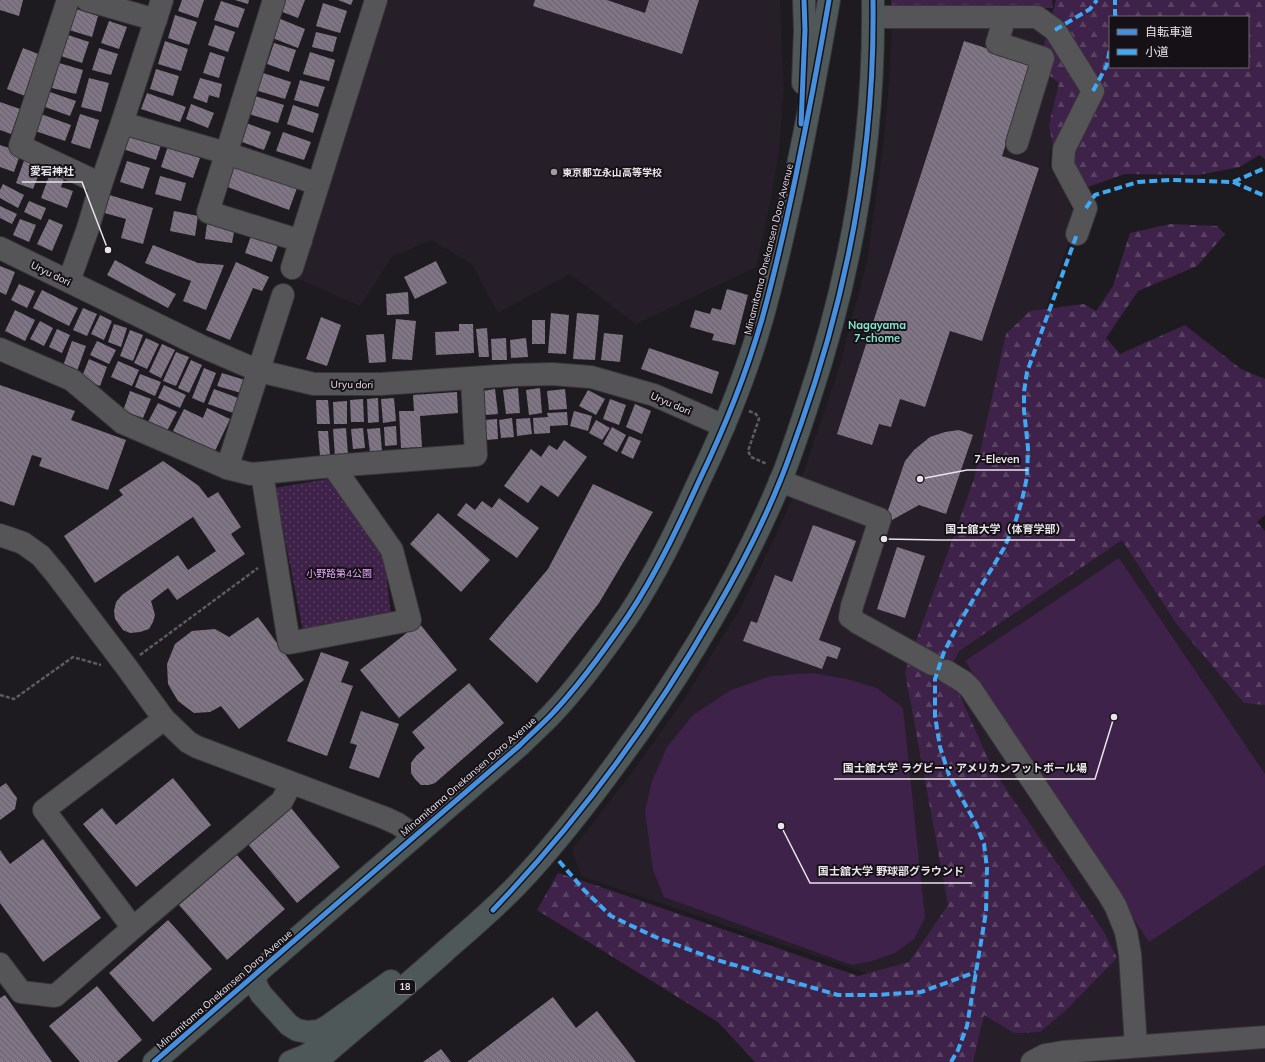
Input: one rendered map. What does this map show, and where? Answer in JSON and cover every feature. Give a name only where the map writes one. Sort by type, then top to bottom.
[{"type":"main road","points":[[799,158],[806,30],[804,0]]},
{"type":"main road","name":"Minamitama Onekansen Doro Avenue","points":[[154,1062],[513,751],[549,716],[578,683],[628,616],[677,529],[716,446],[762,319],[785,225],[829,0]]},
{"type":"main road","name":"18","points":[[316,1062],[493,910],[520,882],[573,820],[644,725],[678,675],[733,580],[768,510],[777,474],[823,358],[851,246],[862,180],[867,131],[871,84],[873,9]]},
{"type":"main road","points":[[254,975],[261,994],[289,1025],[297,1030],[307,1032],[319,1031],[397,977],[434,947],[493,910]]},
{"type":"main road","points":[[290,1062],[305,1056],[365,1020]]},
{"type":"street","points":[[68,0],[20,146],[101,184]]},
{"type":"street","points":[[87,0],[156,20]]},
{"type":"street","points":[[69,282],[162,0]]},
{"type":"street","points":[[274,0],[208,212],[301,241]]},
{"type":"street","points":[[292,268],[376,0]]},
{"type":"street","points":[[873,9],[1005,17],[1037,17],[1055,30],[1093,91],[1064,149],[1063,165],[1086,208],[1077,234]]},
{"type":"street","points":[[1005,17],[997,43],[1044,58],[1017,143]]},
{"type":"street","points":[[122,122],[226,153],[318,184]]},
{"type":"street","name":"Uryu dori","points":[[0,248],[201,346],[259,371],[314,384],[380,384],[514,375],[552,374],[591,377],[654,395],[724,426]]},
{"type":"street","points":[[227,468],[283,295]]},
{"type":"street","points":[[0,349],[72,380],[123,423],[227,468],[251,474],[476,455],[472,379]]},
{"type":"street","points":[[262,473],[289,643],[410,620],[392,550],[333,466]]},
{"type":"street","points":[[777,474],[880,519],[852,606],[850,617],[858,623],[964,682],[971,689],[1105,889],[1116,907],[1126,932],[1130,954],[1136,1046]]},
{"type":"street","points":[[0,535],[23,543],[41,556],[125,665],[164,719],[188,742],[197,747],[385,818],[398,824],[415,836]]},
{"type":"street","points":[[133,928],[44,810],[164,719]]},
{"type":"street","points":[[0,964],[21,992],[55,996],[282,802],[291,783]]},
{"type":"street","points":[[1032,1062],[1045,1055],[1063,1052],[1265,1037]]},
{"type":"path","points":[[756,414],[759,419],[748,451],[751,457],[777,474]]},
{"type":"path","points":[[0,695],[14,699],[73,657],[112,668],[125,665],[259,567]]},
{"type":"shaded area","name":"東京都立永山高等学校","points":[[387,0],[780,0],[784,89],[779,149],[772,194],[756,267],[636,324],[570,274],[498,313],[472,264],[431,240],[392,257],[360,306],[298,279]]},
{"type":"shaded area","points":[[1030,27],[1046,35],[1073,93],[1062,136],[1050,151],[1049,165],[1065,192],[1076,220],[1044,314],[1265,583],[1265,1062],[961,1062],[906,987],[581,876],[572,849],[625,782],[683,701],[741,607],[801,480],[839,368],[867,262],[884,140],[892,29]]},
{"type":"green space","points":[[891,0],[1052,0],[1053,8],[892,7]]},
{"type":"green space","points":[[1056,0],[1265,0],[1265,159],[1259,155],[1240,167],[1198,175],[1125,174],[1082,189],[1056,161],[1049,125],[1059,83],[1045,72],[1044,45]]},
{"type":"green space","points":[[1170,224],[1217,226],[1225,234],[1197,266],[1138,291],[1106,338],[1120,354],[1185,325],[1241,369],[1265,379],[1265,515],[1257,522],[1265,531],[1265,705],[1244,703],[1176,623],[1122,540],[959,651],[949,671],[993,770],[1104,932],[1117,958],[1065,1011],[1040,1032],[1014,1033],[984,1015],[973,1062],[755,1062],[718,1022],[537,910],[558,873],[858,976],[909,962],[948,905],[905,672],[974,479],[1006,334],[1030,311],[1084,304],[1096,311],[1113,286],[1130,233]]},
{"type":"green space","name":"小野路第4公園","points":[[327,479],[384,555],[391,616],[303,631],[275,488]]},
{"type":"green space","points":[[1119,558],[1265,774],[1265,865],[1149,942],[965,661]]},
{"type":"green space","points":[[813,673],[847,679],[877,688],[903,708],[925,918],[914,939],[895,953],[872,961],[852,965],[664,897],[653,870],[645,811],[652,781],[667,747],[693,715],[731,690],[771,676]]},
{"type":"building","points":[[0,0],[23,0],[19,16],[0,10]]},
{"type":"building","points":[[182,0],[204,0],[198,18],[178,11]]},
{"type":"building","points":[[235,0],[249,0],[248,4]]},
{"type":"building","points":[[284,0],[305,0],[298,18],[280,11]]},
{"type":"building","points":[[338,0],[353,0],[351,5]]},
{"type":"building","points":[[535,0],[607,0],[645,13],[649,0],[699,0],[682,54],[533,6]]},
{"type":"building","points":[[221,1],[245,9],[238,28],[214,20]]},
{"type":"building","points":[[323,3],[347,11],[340,33],[316,26]]},
{"type":"building","points":[[76,9],[98,16],[92,37],[69,30]]},
{"type":"building","points":[[175,15],[197,22],[189,45],[168,38]]},
{"type":"building","points":[[278,18],[305,29],[298,48],[270,37]]},
{"type":"building","points":[[109,21],[127,27],[119,49],[101,43]]},
{"type":"building","points":[[215,25],[235,32],[228,52],[208,45]]},
{"type":"building","points":[[316,32],[337,37],[333,52],[312,47]]},
{"type":"building","points":[[68,35],[89,42],[82,63],[61,56]]},
{"type":"building","points":[[165,41],[188,49],[181,71],[158,64]]},
{"type":"building","points":[[964,41],[1032,63],[1002,156],[1039,168],[982,341],[950,331],[925,407],[900,399],[891,427],[879,424],[872,445],[837,434]]},
{"type":"building","points":[[274,43],[296,50],[289,72],[267,64]]},
{"type":"building","points":[[23,48],[41,55],[25,96],[7,89]]},
{"type":"building","points":[[99,48],[118,54],[111,75],[92,70]]},
{"type":"building","points":[[210,52],[225,57],[219,78],[203,73]]},
{"type":"building","points":[[310,52],[335,60],[329,81],[303,74]]},
{"type":"building","points":[[59,63],[83,70],[76,94],[52,88]]},
{"type":"building","points":[[156,69],[179,76],[173,96],[150,89]]},
{"type":"building","points":[[260,72],[291,82],[285,99],[255,90]]},
{"type":"building","points":[[89,78],[109,83],[101,112],[81,107]]},
{"type":"building","points":[[200,78],[222,84],[219,98],[209,95],[207,103],[193,98]]},
{"type":"building","points":[[300,80],[325,87],[318,107],[294,100]]},
{"type":"building","points":[[50,92],[76,101],[70,116],[45,107]]},
{"type":"building","points":[[147,93],[186,107],[180,122],[141,109]]},
{"type":"building","points":[[255,96],[284,105],[278,123],[249,114]]},
{"type":"building","points":[[0,102],[20,109],[11,134],[0,130]]},
{"type":"building","points":[[191,104],[214,113],[208,128],[186,119]]},
{"type":"building","points":[[293,105],[319,114],[313,133],[287,124]]},
{"type":"building","points":[[41,114],[71,125],[65,141],[35,131]]},
{"type":"building","points":[[80,114],[99,120],[90,149],[71,143]]},
{"type":"building","points":[[246,123],[271,132],[264,150],[239,141]]},
{"type":"building","points":[[130,131],[162,142],[156,160],[123,149]]},
{"type":"building","points":[[283,132],[311,142],[304,160],[276,151]]},
{"type":"building","points":[[0,145],[21,152],[14,172],[0,167]]},
{"type":"building","points":[[168,146],[200,158],[193,178],[161,167]]},
{"type":"building","points":[[25,158],[43,164],[33,189],[16,183]]},
{"type":"building","points":[[127,161],[150,168],[143,189],[120,182]]},
{"type":"building","points":[[233,164],[297,188],[289,210],[225,186]]},
{"type":"building","points":[[52,168],[66,173],[61,187],[73,191],[67,208],[41,198]]},
{"type":"building","points":[[160,176],[186,183],[181,201],[155,194]]},
{"type":"building","points":[[3,184],[24,195],[18,208],[0,198],[0,190]]},
{"type":"building","points":[[106,194],[153,208],[143,244],[121,238],[126,219],[101,212]]},
{"type":"building","points":[[29,201],[46,208],[41,220],[24,212]]},
{"type":"building","points":[[0,206],[17,214],[12,224],[0,218]]},
{"type":"building","points":[[174,211],[198,216],[195,236],[170,231]]},
{"type":"building","points":[[20,219],[36,225],[29,242],[13,235]]},
{"type":"building","points":[[49,219],[63,225],[52,251],[37,244]]},
{"type":"building","points":[[207,223],[235,227],[232,243],[205,239]]},
{"type":"building","points":[[252,233],[279,242],[272,262],[245,253]]},
{"type":"building","points":[[153,245],[198,263],[224,265],[206,310],[183,301],[191,281],[145,263]]},
{"type":"building","points":[[115,260],[176,294],[168,308],[107,275]]},
{"type":"building","points":[[436,261],[447,283],[415,299],[404,277]]},
{"type":"building","points":[[236,262],[269,277],[262,291],[253,288],[230,340],[206,330]]},
{"type":"building","points":[[0,266],[15,272],[6,295],[0,292]]},
{"type":"building","points":[[19,284],[35,291],[27,308],[11,300]]},
{"type":"building","points":[[727,289],[748,295],[735,345],[712,340],[714,334],[690,327],[695,310],[710,314],[712,308],[721,310]]},
{"type":"building","points":[[42,290],[78,308],[69,326],[33,308]]},
{"type":"building","points":[[408,292],[409,314],[387,315],[386,294]]},
{"type":"building","points":[[83,308],[97,314],[87,336],[73,330]]},
{"type":"building","points":[[15,310],[35,320],[25,341],[5,331]]},
{"type":"building","points":[[551,313],[569,315],[566,354],[548,353]]},
{"type":"building","points":[[577,313],[599,315],[595,360],[573,359]]},
{"type":"building","points":[[100,315],[112,321],[104,340],[91,334]]},
{"type":"building","points":[[321,317],[341,325],[327,366],[306,359]]},
{"type":"building","points":[[396,319],[416,321],[412,360],[392,359]]},
{"type":"building","points":[[532,320],[545,320],[545,344],[532,344]]},
{"type":"building","points":[[40,321],[53,328],[44,346],[30,339]]},
{"type":"building","points":[[114,324],[127,328],[121,347],[108,342]]},
{"type":"building","points":[[459,324],[473,324],[474,353],[436,355],[435,332],[459,331]]},
{"type":"building","points":[[487,328],[489,357],[479,357],[476,329]]},
{"type":"building","points":[[57,329],[70,335],[62,353],[49,347]]},
{"type":"building","points":[[130,330],[143,335],[133,361],[120,356]]},
{"type":"building","points":[[604,333],[623,335],[620,362],[601,360]]},
{"type":"building","points":[[384,334],[386,362],[369,363],[366,335]]},
{"type":"building","points":[[146,338],[159,344],[147,369],[134,363]]},
{"type":"building","points":[[506,338],[507,360],[492,360],[491,339]]},
{"type":"building","points":[[526,338],[528,357],[511,358],[510,340]]},
{"type":"building","points":[[72,341],[86,346],[77,371],[63,366]]},
{"type":"building","points":[[97,341],[116,350],[109,364],[90,355]]},
{"type":"building","points":[[162,344],[175,350],[161,378],[149,372]]},
{"type":"building","points":[[649,348],[719,372],[712,394],[641,369]]},
{"type":"building","points":[[176,352],[189,357],[176,386],[163,381]]},
{"type":"building","points":[[89,359],[107,367],[100,386],[81,379]]},
{"type":"building","points":[[191,360],[202,365],[189,393],[178,388]]},
{"type":"building","points":[[118,361],[139,370],[132,386],[111,377]]},
{"type":"building","points":[[204,368],[216,373],[204,403],[192,398]]},
{"type":"building","points":[[222,373],[245,380],[241,393],[217,386]]},
{"type":"building","points":[[140,374],[161,382],[155,396],[135,387]]},
{"type":"building","points":[[0,385],[75,411],[71,420],[126,440],[108,490],[39,466],[42,458],[32,455],[14,506],[0,501]]},
{"type":"building","points":[[164,385],[186,395],[180,408],[158,398]]},
{"type":"building","points":[[518,388],[520,413],[506,414],[503,390]]},
{"type":"building","points":[[540,388],[542,413],[529,415],[526,390]]},
{"type":"building","points":[[214,389],[241,399],[236,414],[208,404]]},
{"type":"building","points":[[495,389],[498,414],[485,415],[482,391]]},
{"type":"building","points":[[565,389],[567,409],[549,410],[547,391]]},
{"type":"building","points":[[588,390],[605,399],[596,415],[579,406]]},
{"type":"building","points":[[130,391],[151,399],[143,418],[123,411]]},
{"type":"building","points":[[457,392],[458,413],[420,416],[422,447],[401,448],[399,411],[414,411],[413,395]]},
{"type":"building","points":[[378,398],[379,422],[368,423],[367,399]]},
{"type":"building","points":[[394,398],[396,421],[383,423],[381,399]]},
{"type":"building","points":[[363,399],[364,422],[351,422],[350,400]]},
{"type":"building","points":[[610,399],[626,405],[619,425],[603,419]]},
{"type":"building","points":[[316,400],[328,400],[330,424],[317,424]]},
{"type":"building","points":[[347,401],[347,424],[334,424],[333,402]]},
{"type":"building","points":[[158,403],[177,412],[167,431],[148,422]]},
{"type":"building","points":[[635,404],[651,411],[642,434],[626,427]]},
{"type":"building","points":[[207,408],[230,419],[215,451],[173,431],[184,409],[203,418]]},
{"type":"building","points":[[574,411],[592,416],[588,431],[570,426]]},
{"type":"building","points":[[567,412],[568,425],[550,426],[550,433],[534,434],[533,418],[548,417],[547,413]]},
{"type":"building","points":[[512,418],[514,437],[501,438],[499,420]]},
{"type":"building","points":[[530,418],[532,434],[517,436],[516,419]]},
{"type":"building","points":[[497,419],[498,439],[486,440],[484,420]]},
{"type":"building","points":[[596,420],[610,428],[602,440],[589,433]]},
{"type":"building","points":[[396,426],[397,445],[385,446],[384,427]]},
{"type":"building","points":[[612,427],[626,435],[617,452],[603,444]]},
{"type":"building","points":[[346,428],[348,455],[335,456],[333,429]]},
{"type":"building","points":[[363,428],[365,448],[353,449],[351,429]]},
{"type":"building","points":[[380,428],[382,451],[370,452],[367,429]]},
{"type":"building","points":[[959,430],[973,435],[946,514],[919,505],[883,525],[905,461],[914,450],[930,437],[945,432]]},
{"type":"building","points":[[318,431],[328,431],[330,455],[320,456]]},
{"type":"building","points":[[629,436],[641,441],[633,459],[621,453]]},
{"type":"building","points":[[564,440],[587,457],[558,497],[541,485],[528,503],[504,486],[531,449],[541,457],[549,445],[557,450]]},
{"type":"building","points":[[163,461],[199,486],[208,498],[218,492],[241,527],[231,534],[245,554],[177,600],[168,588],[151,601],[155,615],[149,629],[130,633],[123,630],[115,619],[114,611],[116,602],[122,595],[178,555],[188,570],[216,551],[193,517],[95,583],[64,536],[123,495],[119,490]]},
{"type":"building","points":[[593,484],[653,512],[599,603],[537,683],[489,639],[548,569]]},
{"type":"building","points":[[499,498],[539,528],[517,558],[457,515],[466,503],[475,510],[482,501],[492,508]]},
{"type":"building","points":[[438,513],[490,560],[461,592],[410,544]]},
{"type":"building","points":[[813,525],[856,541],[819,640],[841,648],[837,659],[827,656],[822,669],[743,641],[751,621],[757,623],[775,575],[792,582]]},
{"type":"building","points":[[897,547],[925,556],[905,618],[877,609]]},
{"type":"building","points":[[258,617],[304,680],[239,729],[221,706],[210,712],[194,713],[178,701],[168,684],[167,664],[175,644],[192,631],[215,629],[229,637]]},
{"type":"building","points":[[419,623],[457,670],[399,718],[360,670]]},
{"type":"building","points":[[321,652],[349,662],[341,682],[353,686],[327,756],[287,741]]},
{"type":"building","points":[[469,683],[504,723],[435,783],[421,785],[411,773],[411,763],[425,748],[412,732]]},
{"type":"building","points":[[361,711],[399,724],[379,778],[349,768],[357,745],[350,743]]},
{"type":"building","points":[[173,778],[211,825],[136,887],[83,824],[102,808],[116,825]]},
{"type":"building","points":[[6,783],[17,798],[15,809],[0,820],[0,787]]},
{"type":"building","points":[[291,808],[340,867],[297,903],[248,844]]},
{"type":"building","points":[[43,839],[101,918],[43,962],[0,903],[0,850],[10,864]]},
{"type":"building","points":[[237,855],[285,909],[227,960],[179,905]]},
{"type":"building","points":[[168,920],[212,969],[153,1022],[109,973]]},
{"type":"building","points":[[97,986],[142,1040],[117,1062],[80,1062],[49,1026]]},
{"type":"building","points":[[5,995],[52,1062],[0,1062],[0,998]]},
{"type":"building","points":[[553,997],[576,1028],[597,1011],[636,1062],[467,1062]]},
{"type":"building","points":[[441,1049],[451,1062],[423,1062]]},
{"type":"marked path","points":[[1055,30],[1090,9],[1097,0]]},
{"type":"marked path","points":[[1115,0],[1115,16]]},
{"type":"marked path","points":[[1093,91],[1107,65],[1109,54]]},
{"type":"marked path","points":[[1086,208],[1095,195],[1138,182],[1170,180],[1233,182],[1265,168]]},
{"type":"marked path","points":[[1233,182],[1265,196]]},
{"type":"marked path","points":[[951,1062],[958,1050],[967,1026],[986,912],[987,868],[984,844],[976,824],[949,775],[940,747],[935,716],[935,679],[944,652],[958,625],[1004,548],[1015,523],[1027,477],[1028,448],[1024,410],[1024,392],[1027,372],[1077,234]]},
{"type":"marked path","points":[[559,861],[584,890],[611,916],[653,936],[717,960],[838,995],[876,995],[921,992],[976,972]]},
{"type":"cycle path","points":[[801,124],[805,30],[804,0]]},
{"type":"cycle path","points":[[154,1062],[519,746],[560,705],[610,642],[628,616],[648,584],[683,516],[726,422],[756,340],[792,193],[829,0]]},
{"type":"cycle path","points":[[493,910],[525,876],[585,805],[640,730],[691,653],[750,548],[766,515],[783,474],[818,373],[833,321],[845,268],[856,215],[864,162],[869,108],[873,0]]},
{"type":"place","name":"東京都立永山高等学校","points":[[554,172]]},
{"type":"place","name":"愛宕神社","points":[[108,250]]},
{"type":"place","name":"7-Eleven","points":[[920,479]]},
{"type":"place","name":"国士舘大学（体育学部）","points":[[884,539]]},
{"type":"place","name":"国士舘大学 ラグビー・アメリカンフットボール場","points":[[1114,717]]},
{"type":"place","name":"国士舘大学 野球部グラウンド","points":[[781,826]]},
{"type":"district","name":"Nagayama 7-chome","points":[[877,331]]}]
